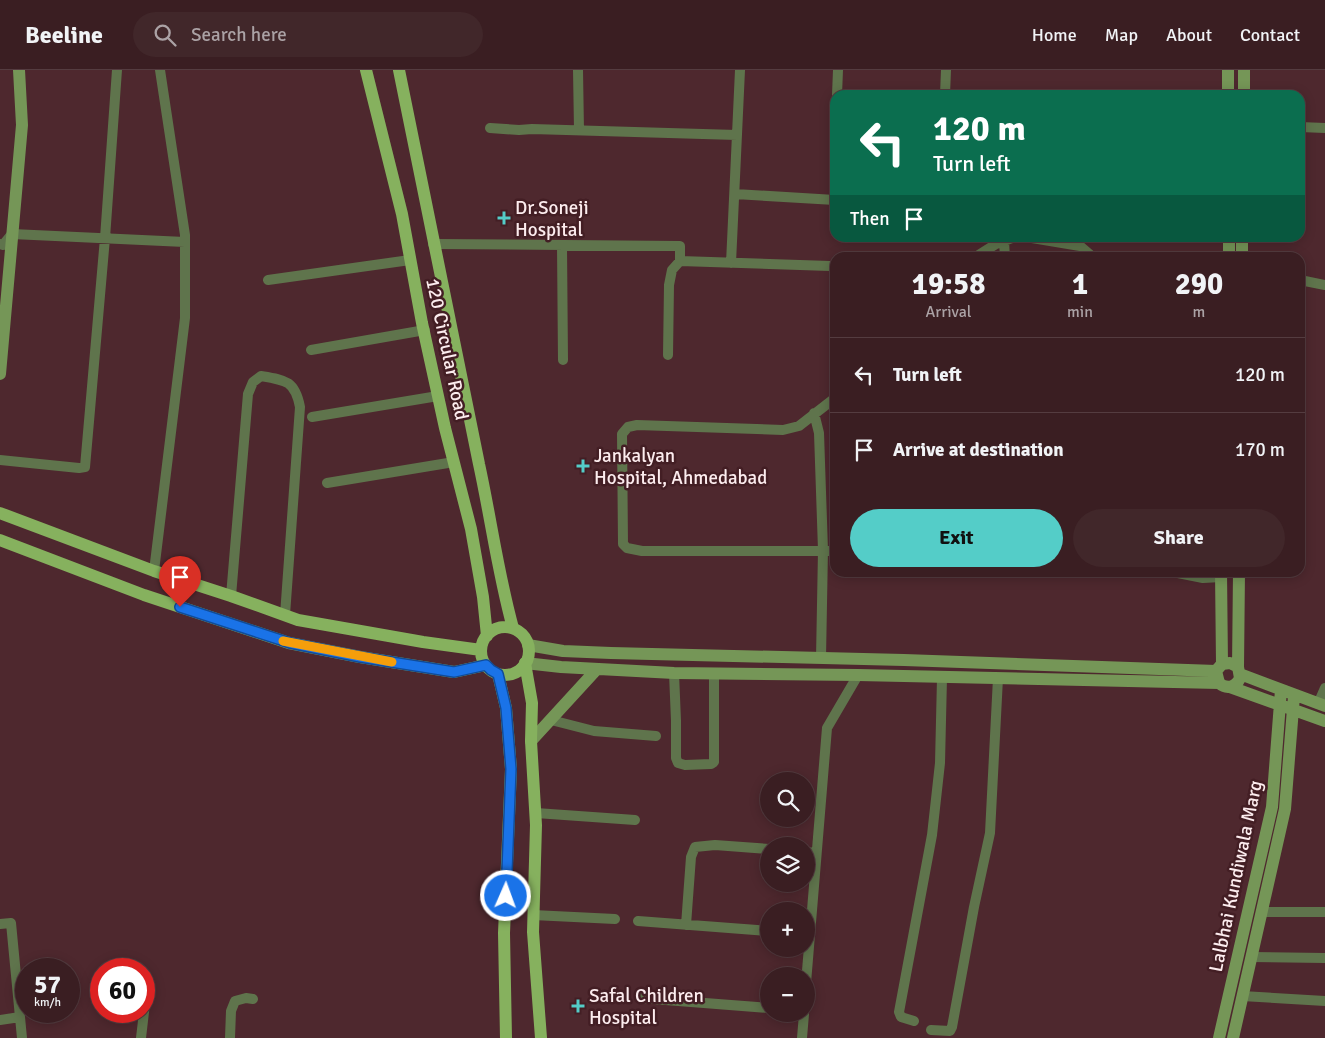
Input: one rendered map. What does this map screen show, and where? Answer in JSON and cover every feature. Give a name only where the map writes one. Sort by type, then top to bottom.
[{"type":"main road","points":[[0,374],[22,125],[19,70]]},
{"type":"main road","name":"120 Circular Road","points":[[366,70],[402,214],[438,396],[471,529],[486,636]]},
{"type":"main road","name":"120 Circular Road","points":[[398,70],[490,513],[503,592],[513,628]]},
{"type":"main road","points":[[1228,70],[1228,90]]},
{"type":"main road","points":[[1244,70],[1244,90]]},
{"type":"main road","points":[[0,513],[154,570],[298,620],[481,650]]},
{"type":"main road","points":[[0,540],[144,594],[290,643],[360,657],[454,672],[486,665]]},
{"type":"main road","points":[[1221,577],[1222,676]]},
{"type":"main road","points":[[528,645],[563,651],[821,658],[1222,676],[1238,682],[1238,577]]},
{"type":"main road","points":[[498,628],[513,628],[525,638],[528,645],[528,657],[525,663],[514,673],[498,674],[491,670],[482,658],[481,650],[486,636],[498,628]]},
{"type":"main road","points":[[525,663],[674,673],[942,678],[1222,676],[1280,704],[1325,721]]},
{"type":"main road","points":[[525,663],[532,703],[531,741],[536,813],[533,932],[541,1038]]},
{"type":"main road","points":[[1222,676],[1230,663],[1239,670],[1294,696],[1322,705]]},
{"type":"main road","points":[[531,741],[597,669]]},
{"type":"main road","points":[[498,674],[506,708],[511,769],[504,933],[506,1038]]},
{"type":"main road","name":"Lalbhai Kundiwala Marg","points":[[1233,1038],[1232,1011],[1279,808],[1281,690]]},
{"type":"main road","name":"Lalbhai Kundiwala Marg","points":[[1219,1038],[1232,1011],[1242,996],[1261,912],[1294,710],[1294,696]]},
{"type":"street","points":[[0,460],[85,467],[105,238],[117,70]]},
{"type":"street","points":[[154,570],[185,318],[185,242],[160,70]]},
{"type":"street","points":[[578,70],[579,130]]},
{"type":"street","points":[[731,263],[740,70]]},
{"type":"street","points":[[837,90],[838,70]]},
{"type":"street","points":[[945,90],[946,70]]},
{"type":"street","points":[[1305,127],[1325,128]]},
{"type":"street","points":[[490,128],[737,135]]},
{"type":"street","points":[[735,194],[830,200]]},
{"type":"street","points":[[0,244],[3,245],[12,234],[185,242]]},
{"type":"street","points":[[985,252],[1003,242]]},
{"type":"street","points":[[1056,242],[1080,246],[1087,252]]},
{"type":"street","points":[[433,244],[680,246],[680,261],[672,270],[670,285],[668,355]]},
{"type":"street","points":[[562,246],[563,360]]},
{"type":"street","points":[[268,280],[410,260]]},
{"type":"street","points":[[680,261],[830,266]]},
{"type":"street","points":[[1305,281],[1325,285]]},
{"type":"street","points":[[311,350],[425,330]]},
{"type":"street","points":[[232,596],[248,394],[253,382],[261,376],[274,378],[292,385],[297,393],[300,407],[285,615]]},
{"type":"street","points":[[312,417],[438,396]]},
{"type":"street","points":[[830,402],[799,426],[783,430],[637,425],[628,427],[622,434],[624,544],[627,548],[642,551],[830,551]]},
{"type":"street","points":[[814,413],[819,433],[823,550],[821,658]]},
{"type":"street","points":[[327,483],[454,462]]},
{"type":"street","points":[[674,673],[676,758],[678,763],[685,765],[711,764],[714,762],[714,673]]},
{"type":"street","points":[[813,837],[827,728],[858,675]]},
{"type":"street","points":[[914,1021],[901,1017],[900,1012],[932,836],[940,764],[942,678]]},
{"type":"street","points":[[931,1030],[950,1031],[952,1027],[990,833],[998,678]]},
{"type":"street","points":[[1322,705],[1325,688]]},
{"type":"street","points":[[550,720],[594,731],[656,736]]},
{"type":"street","points":[[536,813],[635,820]]},
{"type":"street","points":[[686,925],[691,857],[694,847],[715,845],[760,848]]},
{"type":"street","points":[[1261,912],[1325,912]]},
{"type":"street","points":[[533,915],[615,919]]},
{"type":"street","points":[[638,921],[760,929]]},
{"type":"street","points":[[0,924],[11,923],[15,965]]},
{"type":"street","points":[[1251,957],[1325,958]]},
{"type":"street","points":[[1242,996],[1325,1001]]},
{"type":"street","points":[[230,1038],[231,1011],[236,1002],[246,998],[253,999]]},
{"type":"street","points":[[640,998],[760,1007]]},
{"type":"street","points":[[0,1020],[15,1018]]},
{"type":"street","points":[[802,1038],[803,1022]]},
{"type":"street","points":[[20,1023],[22,1038]]},
{"type":"street","points":[[142,1038],[143,1023]]},
{"type":"slow traffic","points":[[283,641],[392,662]]},
{"type":"place","name":"Dr.Soneji Hospital","points":[[504,218]]},
{"type":"place","name":"Jankalyan Hospital, Ahmedabad","points":[[583,466]]},
{"type":"place","name":"Safal Children Hospital","points":[[578,1006]]},
{"type":"route","points":[[180,607],[290,643],[360,657],[454,672],[486,665],[498,674],[506,708],[511,769],[506,896]]}]
